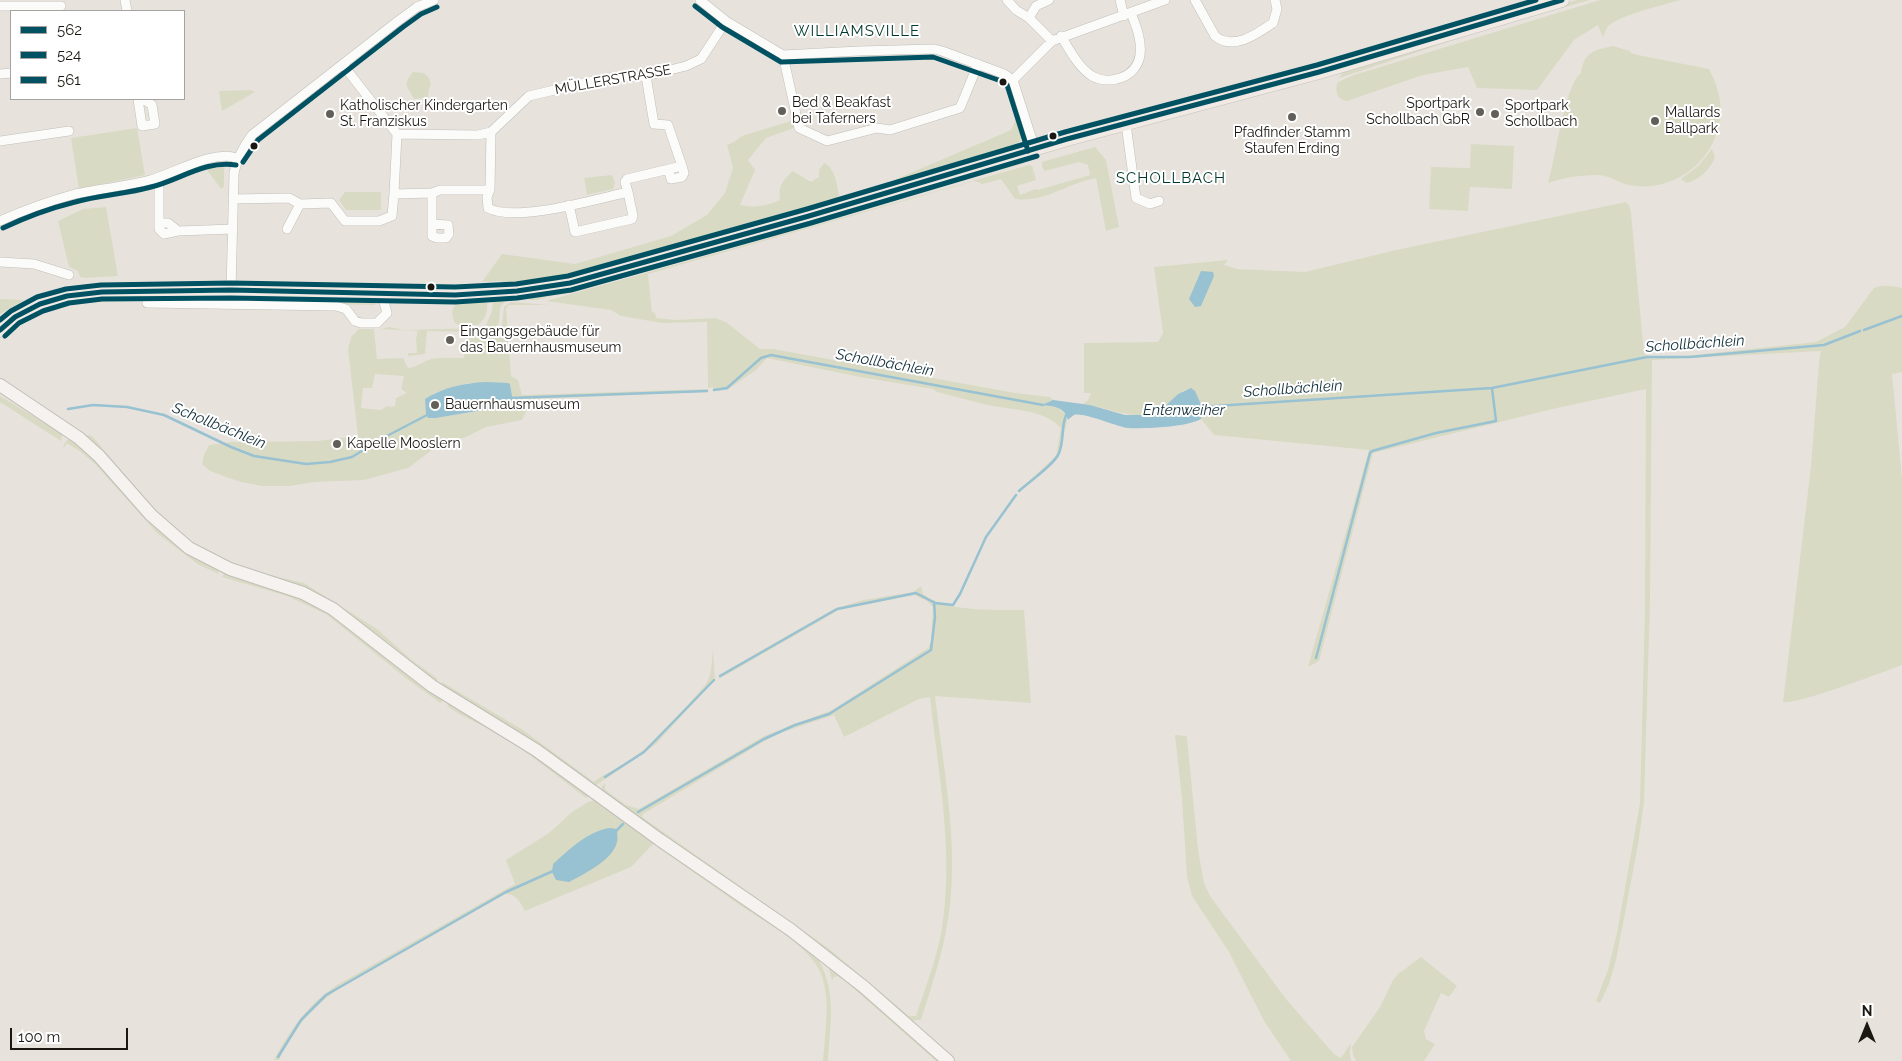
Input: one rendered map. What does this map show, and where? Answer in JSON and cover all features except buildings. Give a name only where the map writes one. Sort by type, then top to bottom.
[{"type":"main road","points":[[0,330],[7,322],[24,312],[59,298],[89,293],[146,290],[231,290],[382,294],[478,294],[516,292],[570,283],[809,216],[1035,148],[1320,72],[1562,0]]},
{"type":"main road","points":[[0,385],[79,438],[99,456],[151,515],[189,548],[230,570],[303,593],[333,609],[432,686],[536,750],[660,840],[791,930],[864,987],[948,1061]]},
{"type":"street","points":[[231,290],[234,173],[237,158],[252,135],[416,4],[434,0]]},
{"type":"street","points":[[700,0],[726,21],[783,55],[934,49],[1004,74],[1013,80],[1035,148]]},
{"type":"street","points":[[1007,0],[1016,10],[1029,18],[1052,41]]},
{"type":"street","points":[[1029,18],[1036,6],[1049,0]]},
{"type":"street","points":[[1061,36],[1074,57],[1093,76],[1112,80],[1120,79],[1135,68],[1140,54],[1140,40],[1120,0]]},
{"type":"street","points":[[1013,80],[1052,41],[1061,36],[1165,0]]},
{"type":"street","points":[[1195,0],[1215,36],[1220,40],[1234,42],[1242,41],[1273,23],[1277,9],[1275,0]]},
{"type":"street","points":[[0,6],[61,6]]},
{"type":"street","name":"MÜLLERSTRASSE","points":[[491,132],[530,96],[606,78],[646,76],[686,66],[701,59],[726,21]]},
{"type":"street","points":[[783,55],[798,128],[827,140],[877,128],[890,130],[960,108],[978,64]]},
{"type":"street","points":[[233,198],[289,198],[300,204],[331,203],[345,221],[379,221],[392,216],[397,134],[342,65]]},
{"type":"street","points":[[569,205],[575,232],[632,219],[626,182],[628,179],[682,166],[668,125],[654,124],[646,76]]},
{"type":"street","points":[[138,100],[142,126],[155,124],[152,105],[144,100]]},
{"type":"street","points":[[1126,124],[1136,198],[1150,204],[1159,201]]},
{"type":"street","points":[[0,141],[68,131]]},
{"type":"street","points":[[397,134],[478,135],[491,132],[490,190],[487,197],[488,208],[495,212],[536,212],[628,192]]},
{"type":"street","points":[[0,221],[40,204],[77,194],[157,178],[215,156],[237,158]]},
{"type":"street","points":[[157,178],[159,186],[159,229],[164,234],[178,231],[233,229]]},
{"type":"street","points":[[394,194],[432,193],[440,190],[490,190]]},
{"type":"street","points":[[432,193],[432,224]]},
{"type":"street","points":[[287,229],[300,204]]},
{"type":"street","points":[[0,262],[34,264],[69,275]]},
{"type":"street","points":[[146,290],[147,303],[336,306],[346,309],[355,321],[361,323],[377,323],[387,313],[382,294]]},
{"type":"green space","points":[[1577,0],[1590,0],[1493,27],[1339,78],[1342,73],[1352,69],[1468,31]]},
{"type":"green space","points":[[1600,0],[1680,0],[1622,18],[1608,26],[1603,37],[1598,25],[1574,40],[1537,90],[1477,88],[1468,67],[1423,75],[1347,101],[1341,99],[1337,94],[1338,82],[1354,75]]},
{"type":"green space","name":"Mallards Ballpark","points":[[1613,46],[1638,55],[1709,69],[1719,95],[1721,112],[1715,138],[1701,161],[1680,177],[1668,182],[1656,185],[1629,185],[1600,175],[1587,175],[1548,183],[1565,107],[1575,80],[1581,73],[1587,56],[1600,49]]},
{"type":"green space","points":[[413,72],[424,73],[430,79],[431,85],[428,97],[414,99],[408,89],[407,80]]},
{"type":"green space","points":[[251,90],[255,92],[222,111],[219,91]]},
{"type":"green space","points":[[1018,114],[1022,135],[1015,146],[906,180],[894,180],[1011,130]]},
{"type":"green space","points":[[794,120],[794,128],[766,138],[748,160],[755,170],[740,205],[760,206],[780,200],[782,184],[793,171],[811,182],[819,177],[819,170],[824,163],[833,172],[836,181],[839,195],[835,202],[614,266],[529,282],[482,282],[502,254],[575,264],[671,236],[707,215],[725,193],[733,168],[727,145],[742,136]]},
{"type":"green space","points":[[137,128],[145,175],[79,189],[71,138]]},
{"type":"green space","points":[[1471,144],[1514,146],[1512,189],[1470,187],[1468,211],[1429,209],[1431,167],[1470,168]]},
{"type":"green space","points":[[1095,147],[1106,160],[1119,227],[1106,231],[1096,178],[1036,198],[1026,199],[1015,199],[1001,179],[983,184],[974,181],[648,274],[652,312],[655,313],[656,318],[676,320],[715,318],[726,322],[760,349],[773,349],[1015,393],[1050,397],[1053,400],[1043,405],[1057,407],[1068,417],[1059,456],[1020,491],[1056,456],[1061,428],[1046,417],[1027,411],[996,407],[937,392],[933,389],[860,377],[767,358],[756,370],[727,390],[713,391],[713,387],[708,388],[707,322],[662,323],[621,316],[611,310],[546,301],[1029,165],[1032,166],[1036,180],[1017,186],[1020,195],[1038,190],[1090,175],[1088,165],[1079,162],[1045,171],[1042,167],[1042,162]]},
{"type":"green space","points":[[1712,149],[1715,157],[1704,174],[1691,182],[1686,183],[1681,179],[1699,165]]},
{"type":"green space","points":[[221,163],[224,168],[224,187],[221,189],[205,167]]},
{"type":"green space","points":[[1025,163],[536,300],[531,300],[526,295],[972,174],[1002,169]]},
{"type":"green space","points":[[612,175],[615,183],[613,189],[587,195],[584,178]]},
{"type":"green space","points":[[345,192],[381,192],[381,210],[346,210],[339,200]]},
{"type":"green space","points":[[1626,202],[1631,213],[1644,354],[1648,356],[1684,356],[1816,342],[1845,327],[1874,288],[1891,286],[1902,288],[1902,372],[1892,374],[1902,478],[1902,665],[1822,693],[1791,702],[1783,702],[1811,466],[1821,351],[1652,360],[1650,601],[1644,802],[1638,845],[1616,960],[1609,984],[1600,1003],[1596,1001],[1608,970],[1617,933],[1640,803],[1645,608],[1646,389],[1557,408],[1373,453],[1319,661],[1308,667],[1369,450],[1214,435],[1201,419],[1202,407],[1189,389],[1176,396],[1159,412],[1151,415],[1132,415],[1083,404],[1088,400],[1091,393],[1084,393],[1084,343],[1158,342],[1163,333],[1154,267],[1228,260],[1224,265],[1237,269],[1305,272],[1396,250]]},
{"type":"green space","points":[[106,207],[118,276],[80,277],[78,271],[69,267],[58,221],[83,209]]},
{"type":"green space","points":[[518,296],[517,299],[508,300],[500,308],[497,326],[492,328],[486,325],[492,311],[493,301]]},
{"type":"green space","points":[[152,297],[368,298],[375,299],[375,305],[152,300]]},
{"type":"green space","points":[[0,299],[24,300],[0,314]]},
{"type":"green space","points":[[466,300],[487,301],[486,314],[478,325],[461,326],[455,323],[452,314],[453,308],[458,303]]},
{"type":"green space","points":[[511,302],[550,305],[509,305],[506,309],[511,376],[518,380],[522,395],[708,389],[708,392],[532,399],[522,420],[486,427],[466,437],[440,444],[408,468],[364,480],[315,482],[289,486],[262,486],[226,477],[210,471],[202,464],[209,445],[231,442],[317,441],[358,436],[348,349],[351,337],[359,329],[374,329],[377,359],[403,358],[408,368],[431,359],[464,358],[465,348],[469,348],[469,332],[427,331],[425,354],[408,356],[408,353],[417,353],[416,337],[417,332],[421,331],[381,329],[389,327],[404,330],[481,328],[490,332],[500,329],[502,326],[504,307]],"holes":[[[375,374],[404,376],[401,389],[407,393],[396,398],[395,406],[387,406],[381,410],[361,408],[363,388],[372,388]],[[469,383],[510,384],[513,402],[495,408],[436,418],[432,394]]]},
{"type":"green space","points":[[0,396],[61,433],[61,441],[0,402]]},
{"type":"green space","points":[[88,435],[92,436],[161,517],[194,544],[231,563],[304,583],[377,629],[413,661],[437,678],[437,683],[372,633],[206,553],[172,530],[86,437]]},
{"type":"green space","points":[[68,439],[73,440],[217,569],[219,574],[199,565],[158,534],[95,464],[67,443],[63,449]]},
{"type":"green space","points":[[228,573],[319,605],[441,698],[442,701],[440,703],[407,679],[326,614],[287,596],[222,577]]},
{"type":"green space","points":[[921,586],[923,594],[933,600],[958,607],[985,610],[1024,610],[1031,703],[935,696],[949,804],[952,886],[947,927],[937,967],[921,1020],[915,1020],[912,1025],[606,796],[601,788],[605,783],[607,791],[626,805],[639,809],[764,736],[832,710],[928,648],[931,641],[933,607],[927,601],[914,595],[839,610],[719,679],[719,675],[834,609],[863,600],[913,592]],"holes":[[[930,697],[943,809],[946,893],[943,921],[932,969],[916,1016],[909,1016],[828,948],[642,817],[643,814],[768,739],[783,732],[834,715],[844,737],[919,699]]]},
{"type":"green space","points":[[713,650],[715,681],[656,744],[595,786],[442,686],[442,682],[523,730],[594,782],[626,763],[661,734],[706,684],[711,671]]},
{"type":"green space","points":[[449,703],[499,731],[590,795],[586,798],[512,743],[447,706]]},
{"type":"green space","points":[[1175,735],[1187,736],[1198,849],[1204,883],[1210,896],[1286,999],[1334,1054],[1341,1058],[1351,1043],[1351,1061],[1291,1061],[1264,1021],[1229,952],[1192,896],[1187,877],[1182,799]]},
{"type":"green space","points":[[598,799],[656,841],[631,867],[525,911],[515,897],[505,894],[340,988],[320,1003],[304,1019],[279,1060],[274,1060],[301,1018],[327,992],[515,884],[506,860],[549,833],[572,812],[588,802]]},
{"type":"green space","points":[[660,845],[815,954],[827,980],[830,993],[831,1019],[828,1061],[823,1061],[826,995],[821,974],[815,964],[797,944],[657,847]]},
{"type":"green space","points":[[1421,957],[1457,986],[1449,997],[1441,993],[1424,1031],[1426,1039],[1435,1044],[1424,1061],[1356,1061],[1352,1047],[1380,1007],[1393,980]]},
{"type":"green space","points":[[832,967],[940,1061],[936,1061],[845,981],[837,976],[832,980],[829,969]]},
{"type":"water","points":[[1201,271],[1213,272],[1214,276],[1201,306],[1195,307],[1189,299]]},
{"type":"water","points":[[486,382],[510,384],[513,402],[495,408],[428,418],[425,399],[439,391],[454,386]]},
{"type":"water","name":"Entenweiher","points":[[1191,388],[1195,391],[1202,407],[1201,419],[1176,426],[1127,428],[1092,417],[1078,415],[1074,415],[1068,420],[1061,410],[1042,405],[1053,400],[1090,405],[1125,415],[1151,415],[1159,412],[1178,394]]},
{"type":"water","points":[[610,828],[617,829],[617,840],[610,855],[590,871],[569,882],[556,880],[552,872],[553,864],[587,837]]},
{"type":"waterway","name":"Schollbächlein","points":[[1864,330],[1902,316]]},
{"type":"waterway","name":"Schollbächlein","points":[[1200,407],[1492,388],[1647,357],[1690,357],[1824,345],[1860,331]]},
{"type":"waterway","name":"Schollbächlein","points":[[714,390],[727,388],[761,358],[771,355],[1043,405]]},
{"type":"waterway","points":[[1316,658],[1370,453],[1436,433],[1496,421],[1492,388]]},
{"type":"waterway","name":"Schollbächlein","points":[[510,398],[707,391]]},
{"type":"waterway","name":"Schollbächlein","points":[[68,409],[93,405],[127,407],[164,415],[254,456],[306,464],[330,462],[352,457],[429,414]]},
{"type":"waterway","points":[[1019,491],[1057,457],[1061,448],[1064,421],[1068,411]]},
{"type":"waterway","points":[[720,676],[837,609],[916,593],[935,603],[953,605],[986,537],[1016,495]]},
{"type":"waterway","points":[[638,812],[764,739],[795,725],[829,714],[931,650],[935,617],[934,602]]},
{"type":"waterway","points":[[605,777],[644,752],[714,680]]},
{"type":"waterway","points":[[616,831],[623,824]]},
{"type":"waterway","points":[[278,1057],[301,1020],[326,995],[506,892],[553,871]]},
{"type":"transit line","name":"561","points":[[0,320],[11,311],[37,297],[66,289],[101,285],[231,283],[455,287],[516,284],[568,276],[807,209],[1065,132],[1317,65],[1536,0]]},
{"type":"transit line","name":"562","points":[[0,330],[15,317],[40,304],[67,296],[102,292],[231,290],[455,295],[517,291],[570,283],[809,216],[1067,139],[1319,72],[1562,0]]},
{"type":"transit line","name":"524","points":[[695,6],[722,27],[781,62],[933,57],[1001,81],[1007,85],[1028,151]]},
{"type":"transit line","name":"524","points":[[243,162],[258,140],[403,27],[421,14],[437,7]]},
{"type":"transit line","name":"524","points":[[5,336],[19,323],[43,311],[69,303],[102,299],[231,298],[455,302],[517,298],[571,290],[811,223],[1037,156]]},
{"type":"transit line","name":"524","points":[[3,228],[66,204],[151,187],[214,165],[236,165]]},
{"type":"place","name":"Bed & Beakfast bei Taferners","points":[[782,111]]},
{"type":"place","name":"Sportpark Schollbach GbR","points":[[1480,112]]},
{"type":"place","name":"Katholischer Kindergarten St. Franziskus","points":[[330,114]]},
{"type":"place","name":"Sportpark Schollbach","points":[[1495,114]]},
{"type":"place","name":"Pfadfinder Stamm Staufen Erding","points":[[1292,117]]},
{"type":"place","name":"Mallards Ballpark","points":[[1655,121]]},
{"type":"place","name":"Eingangsgebäude für das Bauernhausmuseum","points":[[450,340]]},
{"type":"place","name":"Bauernhausmuseum","points":[[435,405]]},
{"type":"place","name":"Kapelle Mooslern","points":[[337,444]]},
{"type":"district","name":"WILLIAMSVILLE","points":[[857,31]]},
{"type":"district","name":"SCHOLLBACH","points":[[1171,178]]}]
